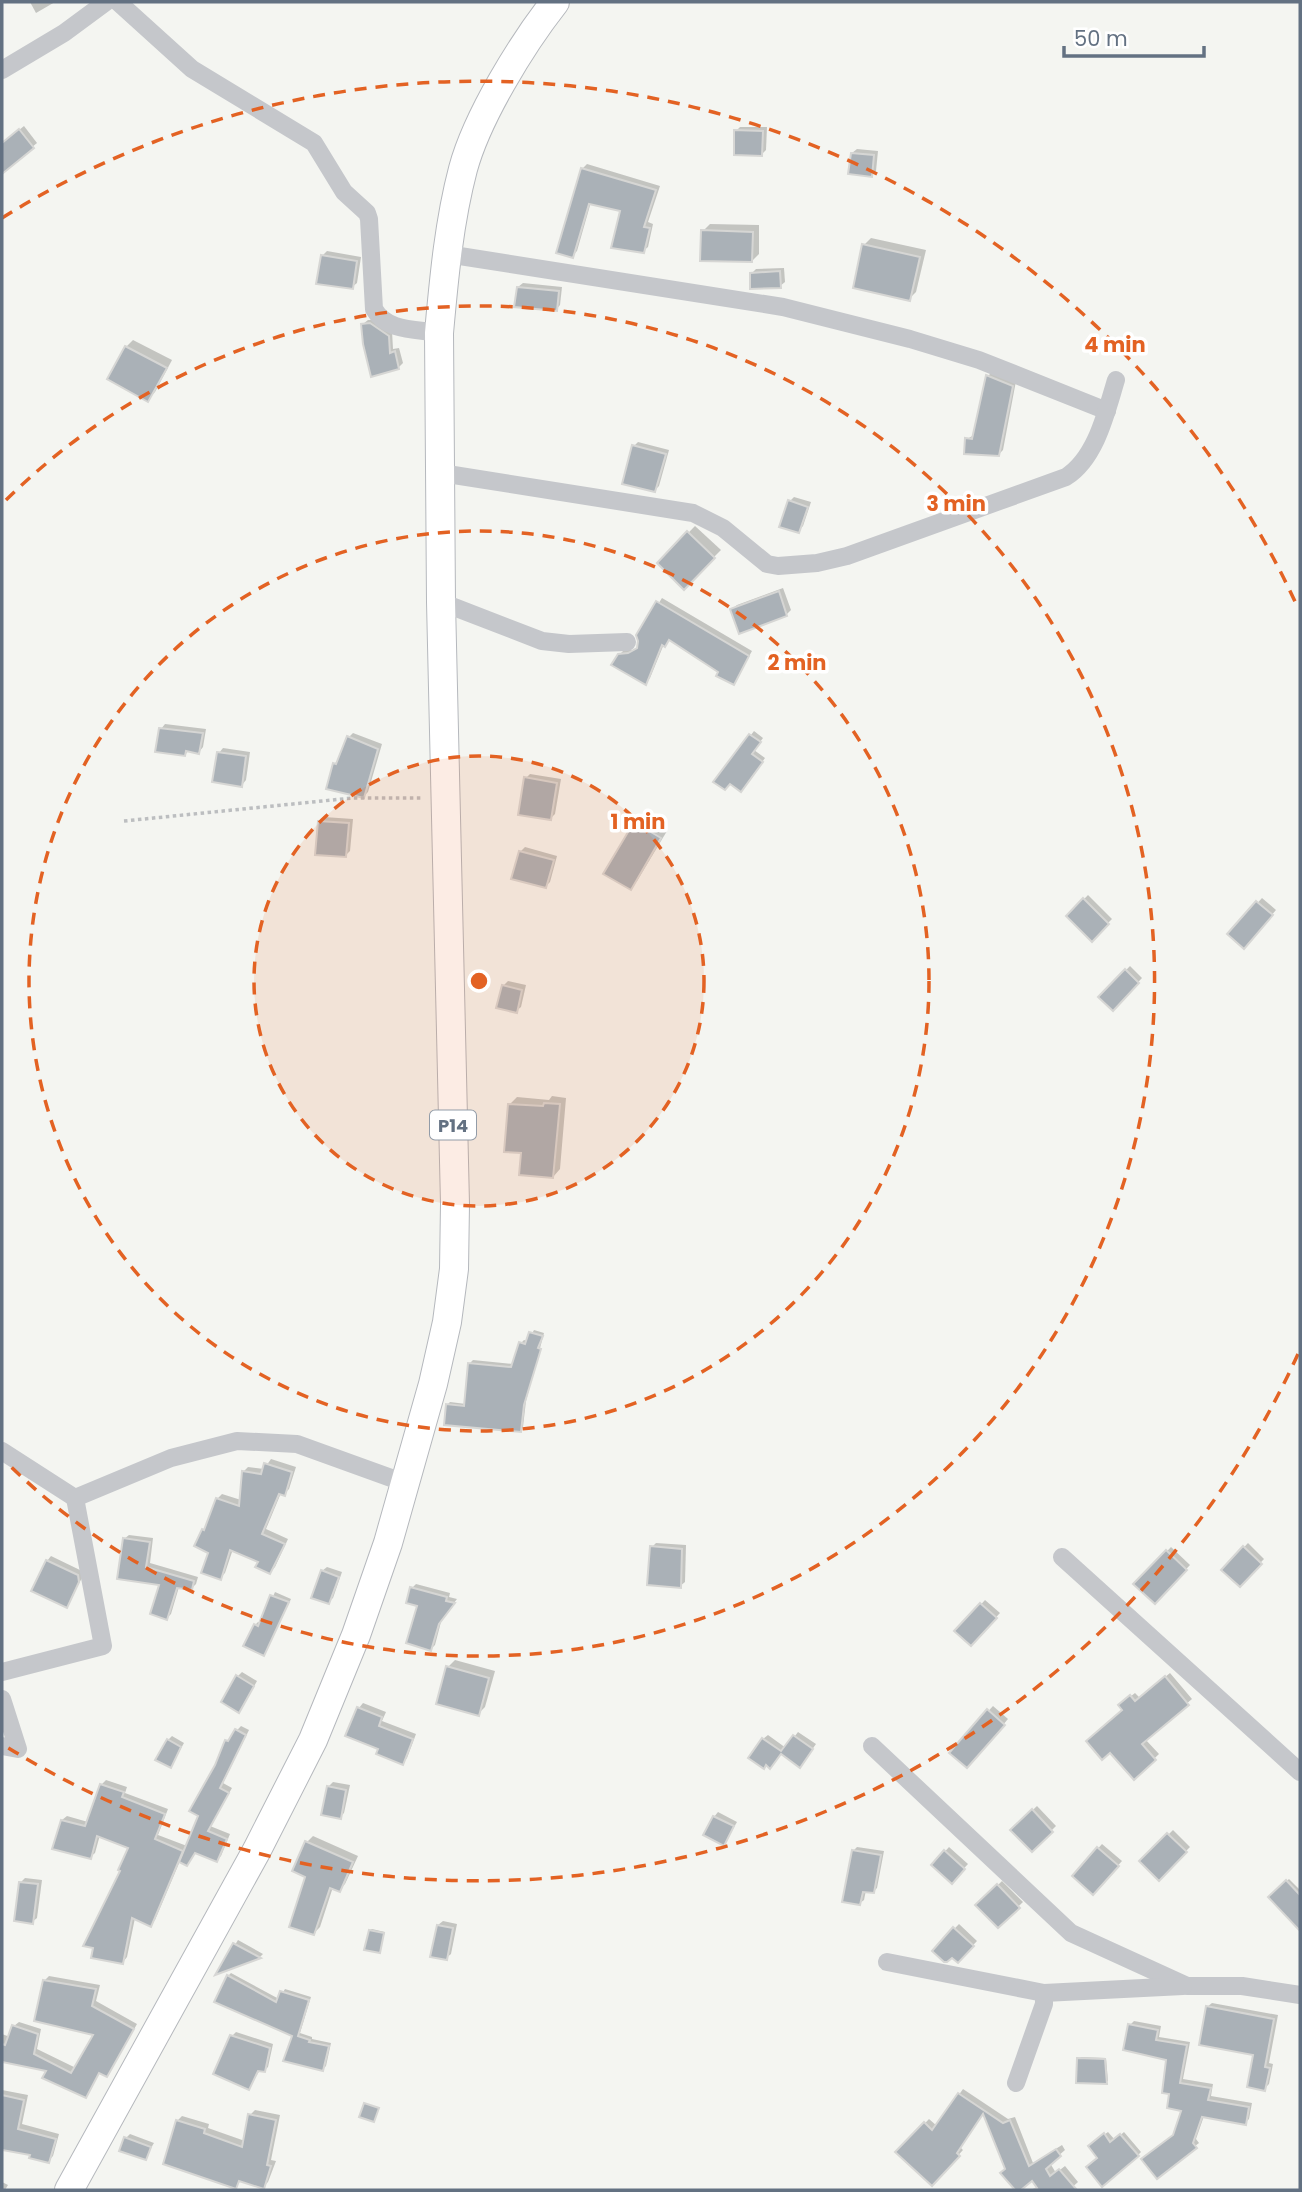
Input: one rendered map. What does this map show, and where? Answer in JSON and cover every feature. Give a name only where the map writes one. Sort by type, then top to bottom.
[{"type":"main road","name":"P14","points":[[69,2190],[257,1850],[313,1740],[372,1594],[433,1384],[447,1322],[454,1269],[455,1204],[441,602],[439,333],[447,254],[463,168],[507,73],[549,3]]},
{"type":"street","points":[[2,70],[64,33],[106,2]]},
{"type":"street","points":[[118,2],[192,69],[314,143],[344,192],[369,219],[374,309],[380,319],[389,325],[439,333]]},
{"type":"street","points":[[447,254],[783,307],[910,339],[979,360],[1107,411]]},
{"type":"street","points":[[441,473],[693,513],[723,528],[767,564],[778,566],[817,563],[860,552],[1066,477],[1078,470],[1086,459],[1107,411],[1116,380]]},
{"type":"street","points":[[441,602],[542,641],[569,644],[627,642]]},
{"type":"street","points":[[75,1498],[171,1458],[237,1441],[297,1444],[405,1483]]},
{"type":"street","points":[[2,1451],[75,1498],[103,1646],[2,1672]]},
{"type":"street","points":[[1062,1557],[1300,1772]]},
{"type":"street","points":[[2,1699],[18,1749],[2,1745]]},
{"type":"street","points":[[872,1746],[1071,1933],[1187,1986]]},
{"type":"street","points":[[887,1962],[1044,1993],[1242,1986],[1300,1995]]},
{"type":"street","points":[[1016,2083],[1044,2004],[1044,1993]]},
{"type":"path","points":[[124,821],[352,798],[446,799]]},
{"type":"building","points":[[19,129],[34,148],[2,174],[2,143]]},
{"type":"building","points":[[734,130],[763,131],[762,156],[734,155]]},
{"type":"building","points":[[851,153],[874,155],[872,177],[848,174]]},
{"type":"building","points":[[581,168],[656,190],[644,227],[650,228],[644,253],[611,248],[620,211],[589,204],[573,258],[556,253]]},
{"type":"building","points":[[701,230],[753,232],[752,262],[700,261]]},
{"type":"building","points":[[862,244],[920,257],[910,301],[853,288]]},
{"type":"building","points":[[321,255],[357,261],[353,289],[316,284]]},
{"type":"building","points":[[780,271],[781,288],[750,289],[750,273]]},
{"type":"building","points":[[517,287],[559,291],[557,311],[514,307]]},
{"type":"building","points":[[370,323],[389,336],[390,353],[395,351],[399,369],[371,377],[361,324]]},
{"type":"building","points":[[125,346],[167,368],[148,402],[107,379]]},
{"type":"building","points":[[986,375],[1013,386],[999,456],[964,454],[965,438],[972,439]]},
{"type":"building","points":[[632,445],[666,454],[655,492],[622,484]]},
{"type":"building","points":[[788,500],[808,507],[799,533],[779,527]]},
{"type":"building","points":[[687,531],[715,558],[684,590],[657,563]]},
{"type":"building","points":[[779,591],[787,616],[739,634],[730,609]]},
{"type":"building","points":[[656,601],[749,656],[734,685],[716,676],[718,672],[669,640],[665,647],[662,645],[646,685],[611,665],[618,654],[637,648],[636,635]]},
{"type":"building","points":[[159,728],[203,733],[199,754],[186,751],[185,756],[155,752]]},
{"type":"building","points":[[749,734],[761,742],[752,754],[763,762],[741,792],[730,784],[725,790],[713,782]]},
{"type":"building","points":[[347,736],[378,749],[364,798],[326,789],[333,763],[336,764]]},
{"type":"building","points":[[217,752],[246,756],[242,787],[212,782]]},
{"type":"building","points":[[524,777],[557,783],[551,820],[518,815]]},
{"type":"building","points":[[318,821],[349,823],[346,857],[315,855]]},
{"type":"building","points":[[634,822],[661,838],[631,890],[603,874]]},
{"type":"building","points":[[519,851],[554,860],[546,888],[511,879]]},
{"type":"building","points":[[1083,898],[1109,924],[1092,942],[1066,916]]},
{"type":"building","points":[[1256,901],[1273,915],[1244,949],[1227,934]]},
{"type":"building","points":[[1125,969],[1139,983],[1113,1011],[1098,997]]},
{"type":"building","points":[[502,985],[522,990],[517,1013],[496,1008]]},
{"type":"building","points":[[544,1103],[560,1104],[553,1178],[519,1175],[521,1153],[504,1152],[508,1104],[543,1106]]},
{"type":"building","points":[[529,1332],[543,1336],[524,1405],[521,1432],[444,1425],[446,1404],[464,1406],[468,1363],[511,1367],[519,1342],[525,1344]]},
{"type":"building","points":[[264,1463],[292,1472],[285,1496],[279,1494],[262,1534],[285,1544],[270,1574],[255,1567],[258,1562],[230,1550],[221,1580],[201,1573],[208,1553],[194,1546],[202,1529],[204,1530],[216,1498],[239,1506],[242,1471],[261,1474]]},
{"type":"building","points":[[123,1538],[150,1542],[146,1567],[194,1581],[192,1590],[177,1588],[167,1620],[150,1614],[159,1585],[117,1579]]},
{"type":"building","points":[[650,1546],[682,1549],[681,1588],[647,1585]]},
{"type":"building","points":[[1243,1546],[1262,1564],[1240,1587],[1221,1570]]},
{"type":"building","points":[[1166,1550],[1187,1570],[1155,1604],[1133,1584]]},
{"type":"building","points":[[46,1560],[78,1575],[79,1582],[67,1608],[31,1591]]},
{"type":"building","points":[[321,1570],[339,1577],[329,1604],[311,1598]]},
{"type":"building","points":[[410,1587],[447,1597],[446,1601],[455,1603],[439,1624],[431,1651],[406,1643],[417,1606],[406,1603]]},
{"type":"building","points":[[270,1595],[289,1602],[264,1656],[243,1646],[254,1624],[258,1626]]},
{"type":"building","points":[[980,1603],[997,1618],[971,1646],[954,1631]]},
{"type":"building","points":[[446,1666],[489,1678],[479,1716],[436,1704]]},
{"type":"building","points":[[236,1675],[254,1686],[239,1713],[221,1702]]},
{"type":"building","points":[[1165,1676],[1189,1705],[1142,1744],[1156,1760],[1134,1780],[1110,1753],[1102,1760],[1086,1741],[1122,1710],[1118,1705],[1130,1695],[1135,1701]]},
{"type":"building","points":[[357,1707],[382,1717],[379,1726],[413,1739],[403,1765],[376,1754],[378,1749],[345,1736]]},
{"type":"building","points":[[987,1709],[1005,1725],[967,1768],[949,1753]]},
{"type":"building","points":[[235,1729],[246,1735],[220,1788],[229,1793],[208,1831],[227,1839],[217,1862],[195,1853],[187,1866],[179,1862],[198,1816],[189,1811],[215,1765],[225,1740],[228,1741]]},
{"type":"building","points":[[793,1735],[813,1749],[800,1768],[781,1754],[770,1769],[766,1765],[764,1769],[748,1758],[762,1738],[781,1751]]},
{"type":"building","points":[[167,1739],[181,1747],[171,1768],[155,1760]]},
{"type":"building","points":[[100,1784],[124,1792],[122,1797],[165,1814],[155,1839],[183,1851],[151,1927],[132,1918],[123,1964],[91,1958],[93,1948],[83,1946],[120,1871],[118,1870],[128,1848],[97,1836],[91,1859],[52,1849],[61,1820],[85,1826]]},
{"type":"building","points":[[327,1786],[346,1790],[341,1819],[321,1815]]},
{"type":"building","points":[[1032,1809],[1053,1832],[1032,1852],[1010,1830]]},
{"type":"building","points":[[713,1816],[734,1826],[724,1846],[703,1835]]},
{"type":"building","points":[[1167,1833],[1187,1852],[1159,1881],[1139,1861]]},
{"type":"building","points":[[305,1841],[353,1862],[340,1892],[330,1888],[314,1935],[289,1927],[305,1877],[292,1871]]},
{"type":"building","points":[[1097,1847],[1119,1866],[1093,1895],[1072,1876]]},
{"type":"building","points":[[852,1850],[881,1855],[874,1893],[863,1892],[860,1905],[842,1902]]},
{"type":"building","points":[[944,1850],[965,1869],[952,1884],[931,1865]]},
{"type":"building","points":[[1286,1880],[1300,1895],[1300,1931],[1268,1897]]},
{"type":"building","points":[[19,1882],[38,1884],[33,1924],[14,1921]]},
{"type":"building","points":[[997,1884],[1020,1908],[998,1928],[975,1905]]},
{"type":"building","points":[[437,1925],[453,1928],[447,1960],[430,1957]]},
{"type":"building","points":[[953,1927],[974,1946],[958,1963],[952,1958],[944,1962],[932,1951]]},
{"type":"building","points":[[369,1930],[384,1933],[380,1953],[364,1950]]},
{"type":"building","points":[[233,1943],[261,1958],[215,1975]]},
{"type":"building","points":[[227,1975],[276,2002],[280,1991],[309,2000],[298,2036],[310,2040],[309,2042],[329,2046],[323,2071],[283,2061],[292,2036],[214,2002]]},
{"type":"building","points":[[43,1980],[96,1989],[92,2006],[134,2029],[107,2077],[99,2073],[86,2098],[42,2078],[46,2071],[2,2062],[2,2044],[5,2045],[12,2025],[38,2034],[34,2054],[71,2073],[93,2035],[34,2021]]},
{"type":"building","points":[[1206,2006],[1274,2019],[1265,2067],[1270,2068],[1265,2091],[1247,2087],[1253,2055],[1199,2045]]},
{"type":"building","points":[[1128,2024],[1158,2030],[1156,2040],[1187,2045],[1180,2083],[1211,2088],[1208,2100],[1249,2107],[1246,2125],[1202,2117],[1193,2143],[1197,2148],[1157,2179],[1141,2159],[1173,2135],[1181,2111],[1167,2108],[1169,2094],[1162,2093],[1166,2060],[1123,2050]]},
{"type":"building","points":[[230,2035],[270,2048],[265,2072],[258,2071],[249,2090],[213,2074]]},
{"type":"building","points":[[1077,2058],[1105,2059],[1107,2084],[1076,2083]]},
{"type":"building","points":[[958,2093],[1003,2123],[1010,2120],[1029,2166],[1056,2149],[1061,2156],[1046,2169],[1050,2176],[1059,2169],[1077,2190],[1033,2190],[1037,2188],[1032,2181],[1021,2190],[1015,2190],[1000,2173],[1005,2169],[983,2114],[957,2153],[960,2156],[932,2186],[895,2152],[924,2122],[932,2130]]},
{"type":"building","points":[[2,2095],[24,2100],[18,2129],[56,2139],[49,2163],[29,2158],[30,2155],[2,2150]]},
{"type":"building","points":[[364,2103],[379,2108],[374,2122],[359,2117]]},
{"type":"building","points":[[248,2114],[276,2120],[267,2165],[271,2166],[264,2189],[239,2181],[236,2189],[163,2164],[176,2120],[205,2129],[204,2133],[242,2147]]},
{"type":"building","points":[[1104,2133],[1110,2142],[1120,2134],[1139,2156],[1102,2187],[1086,2167],[1097,2158],[1088,2146]]},
{"type":"building","points":[[124,2137],[151,2147],[146,2160],[119,2151]]}]
